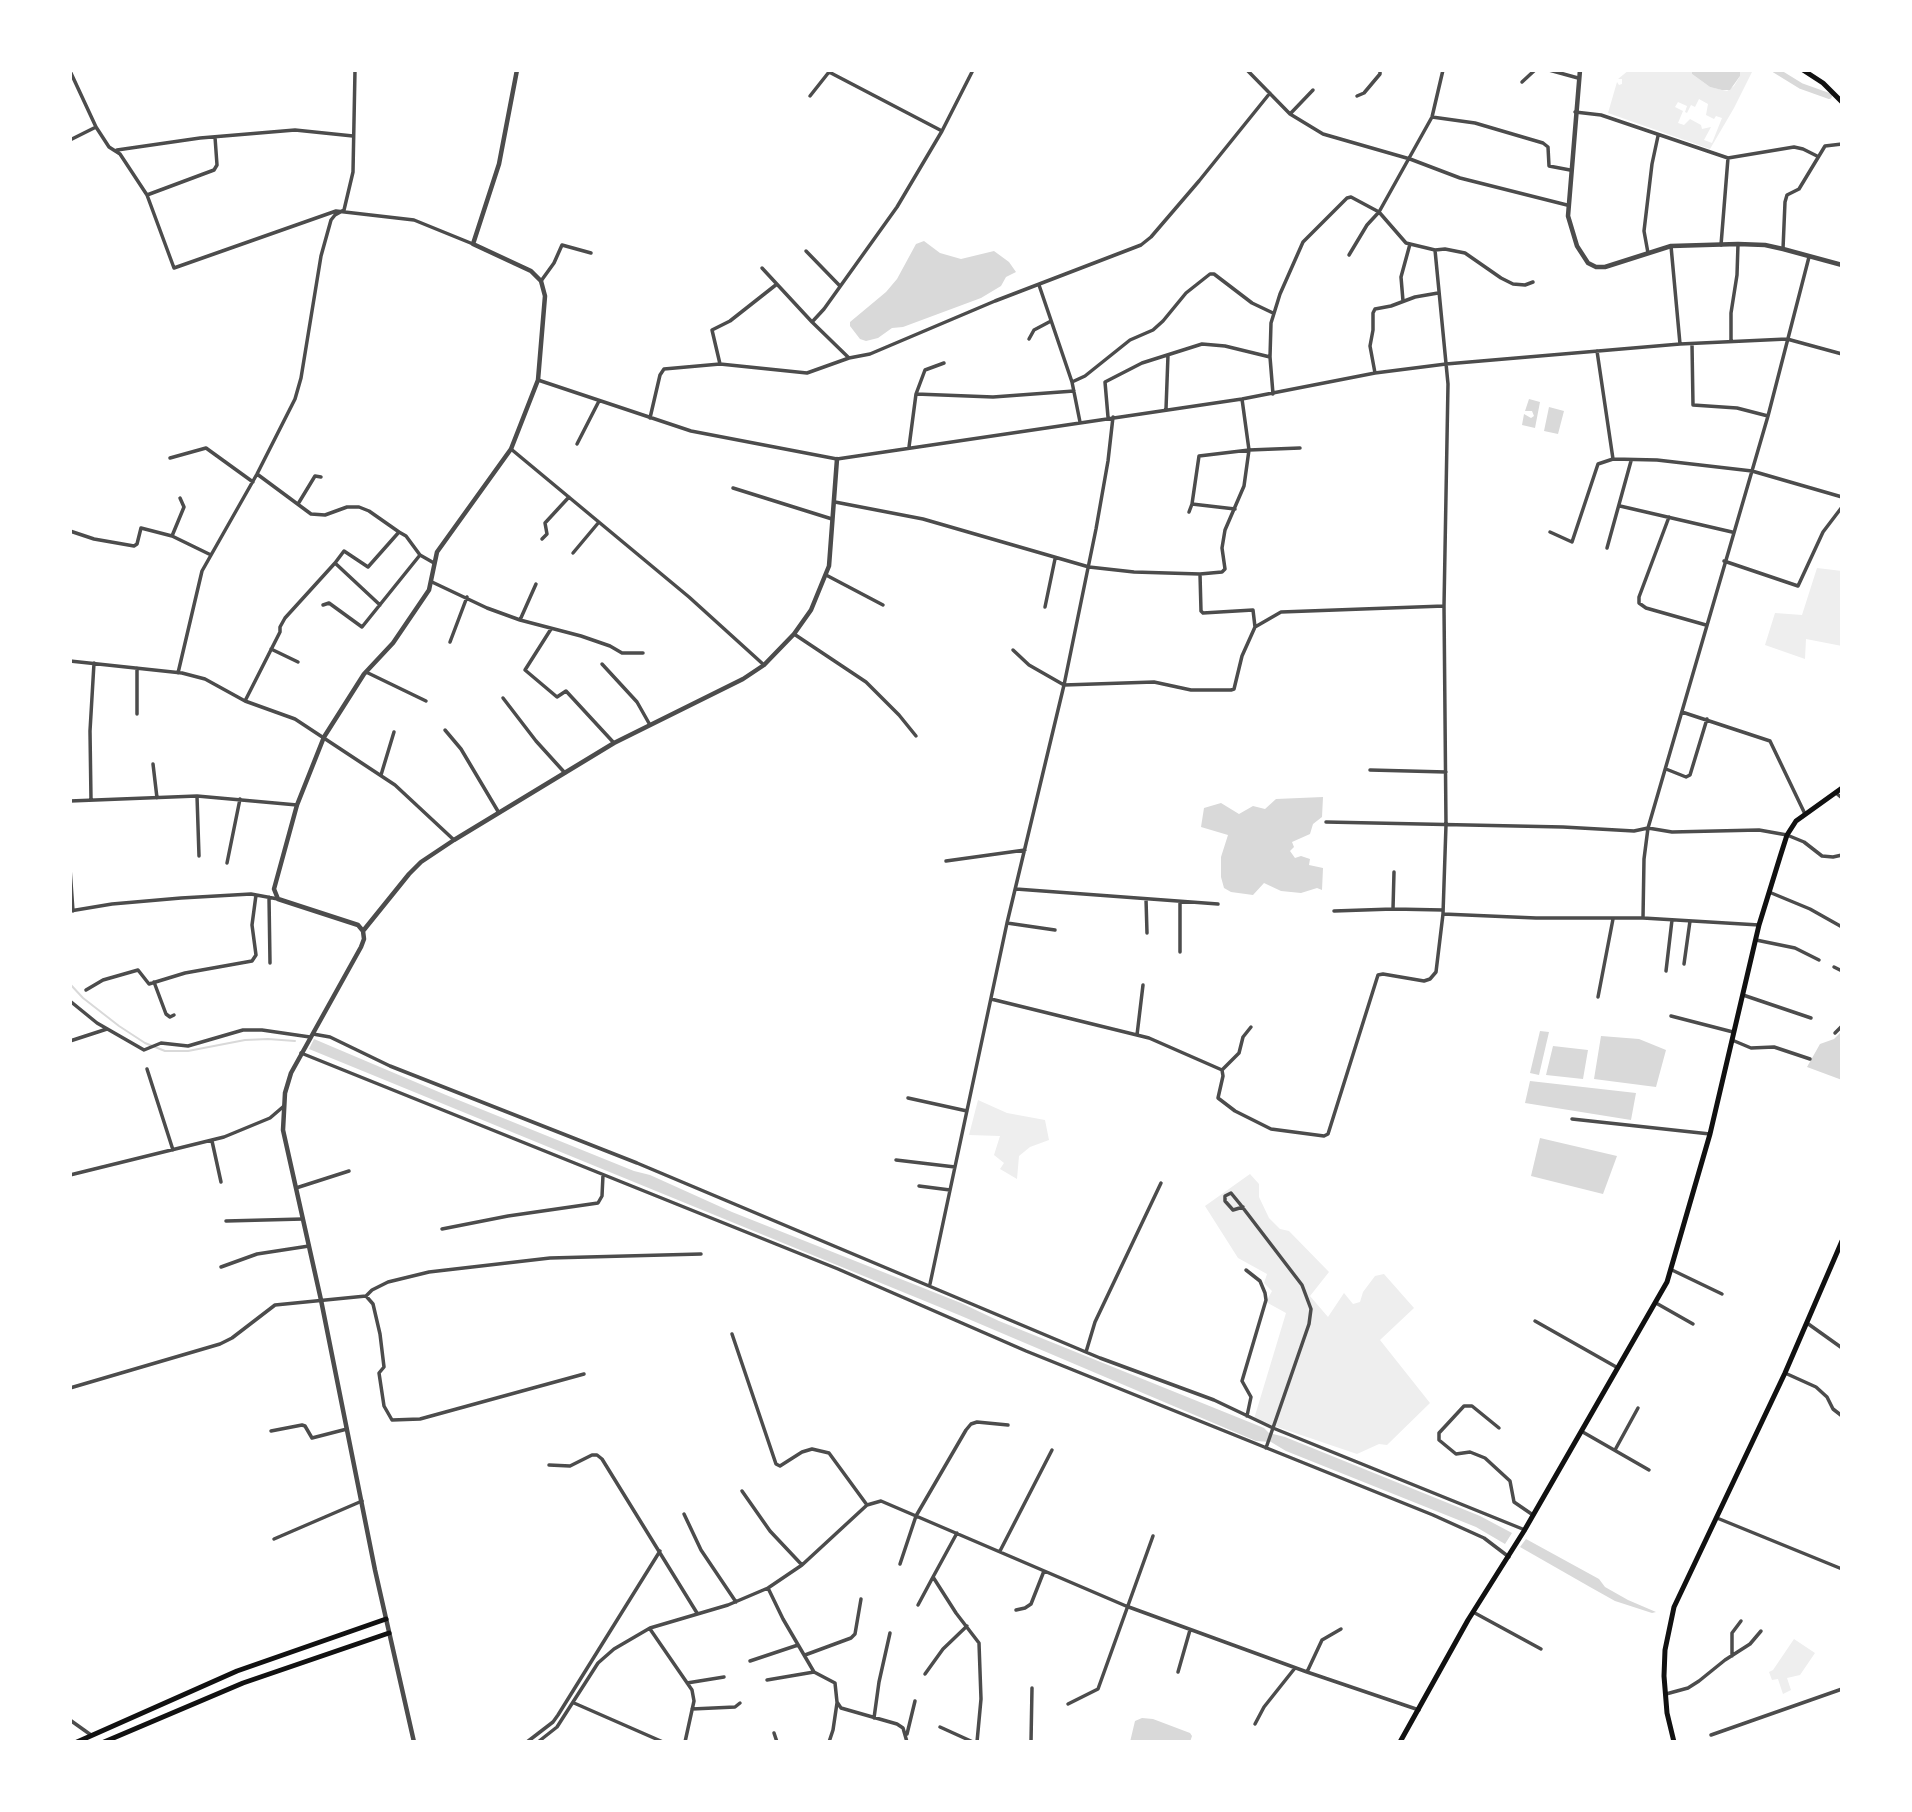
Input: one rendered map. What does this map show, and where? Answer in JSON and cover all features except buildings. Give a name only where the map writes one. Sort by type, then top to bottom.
[{"type":"main road","points":[[1803,70],[1823,83],[1841,100]]},
{"type":"main road","points":[[1400,1742],[1473,1612],[1534,1515],[1656,1303],[1672,1269],[1710,1134],[1759,925],[1787,835],[1796,821],[1842,788]]},
{"type":"main road","points":[[1674,1742],[1667,1713],[1665,1650],[1674,1606],[1839,1260],[1842,1241]]},
{"type":"main road","points":[[77,1742],[237,1671],[386,1619]]},
{"type":"main road","points":[[104,1742],[243,1682],[389,1633]]},
{"type":"street","points":[[178,673],[202,571],[253,482],[295,399],[306,354],[321,256],[331,220],[344,210],[353,172],[355,70]]},
{"type":"street","points":[[473,244],[499,164],[517,70]]},
{"type":"street","points":[[812,322],[897,207],[942,131],[973,70]]},
{"type":"street","points":[[1247,70],[1290,114],[1323,134],[1410,159],[1460,178],[1567,205]]},
{"type":"street","points":[[1357,96],[1364,93],[1380,74],[1380,70]]},
{"type":"street","points":[[1349,255],[1367,225],[1379,212],[1432,117],[1443,70]]},
{"type":"street","points":[[1522,82],[1535,70]]},
{"type":"street","points":[[1549,70],[1578,78]]},
{"type":"street","points":[[1580,70],[1567,205],[1574,239],[1588,263],[1595,267],[1605,267],[1671,246],[1738,244],[1766,245],[1842,265]]},
{"type":"street","points":[[70,71],[96,127],[109,147],[115,150],[135,174],[147,195],[172,267],[176,268],[315,217],[344,210],[414,220],[473,244],[531,271],[541,281],[545,296],[538,380],[511,449],[437,552],[432,582],[409,622],[366,672],[324,737],[297,805],[274,889],[278,899]]},
{"type":"street","points":[[810,96],[829,72],[942,131]]},
{"type":"street","points":[[1290,114],[1313,90]]},
{"type":"street","points":[[650,418],[660,375],[664,369],[720,364],[807,373],[849,358],[870,354],[1127,251],[1151,237],[1270,93]]},
{"type":"street","points":[[1575,112],[1601,115],[1728,158],[1794,147],[1817,156]]},
{"type":"street","points":[[1432,117],[1475,124],[1544,143],[1548,148],[1549,166],[1570,170]]},
{"type":"street","points":[[70,140],[96,127]]},
{"type":"street","points":[[115,150],[295,130],[353,136]]},
{"type":"street","points":[[1648,253],[1644,231],[1658,136]]},
{"type":"street","points":[[147,195],[214,170],[217,165],[215,137]]},
{"type":"street","points":[[1783,249],[1786,198],[1799,189],[1817,156],[1827,145],[1842,144]]},
{"type":"street","points":[[1721,245],[1728,158]]},
{"type":"street","points":[[1273,394],[1270,357],[1273,313],[1303,242],[1347,198],[1351,197],[1379,212],[1401,239],[1410,244],[1465,253],[1513,284],[1525,285],[1534,282]]},
{"type":"street","points":[[1404,301],[1401,277],[1410,244]]},
{"type":"street","points":[[1731,342],[1738,244]]},
{"type":"street","points":[[541,281],[554,263],[562,245],[591,253]]},
{"type":"street","points":[[1671,246],[1680,344]]},
{"type":"street","points":[[1222,1070],[1218,1098],[1235,1111],[1271,1129],[1318,1137],[1328,1134],[1377,978],[1383,974],[1424,981],[1434,976],[1443,912],[1446,825],[1444,606],[1448,431],[1448,384],[1435,250]]},
{"type":"street","points":[[806,251],[839,285]]},
{"type":"street","points":[[1643,918],[1644,859],[1648,828],[1732,532],[1768,416],[1809,257]]},
{"type":"street","points":[[762,268],[849,358]]},
{"type":"street","points":[[1072,382],[1086,376],[1130,341],[1153,330],[1205,275],[1214,274],[1252,303],[1273,313]]},
{"type":"street","points":[[720,364],[712,330],[730,321],[777,284]]},
{"type":"street","points":[[1039,285],[1072,382],[1080,422]]},
{"type":"street","points":[[1375,373],[1370,346],[1373,313],[1380,307],[1391,306],[1415,296],[1438,293]]},
{"type":"street","points":[[1029,339],[1034,330],[1051,321]]},
{"type":"street","points":[[538,380],[691,431],[837,458],[1242,399],[1375,373],[1446,364],[1680,344],[1787,339],[1842,354]]},
{"type":"street","points":[[930,1284],[1007,923],[1064,685],[1088,567],[1108,461],[1110,417],[1105,382],[1142,363],[1202,344],[1225,346],[1270,357]]},
{"type":"street","points":[[1692,344],[1693,405],[1737,408],[1768,416]]},
{"type":"street","points":[[1598,351],[1613,459]]},
{"type":"street","points":[[1166,409],[1168,354]]},
{"type":"street","points":[[909,448],[916,394],[925,370],[944,363]]},
{"type":"street","points":[[916,394],[993,397],[1074,391]]},
{"type":"street","points":[[835,502],[923,519],[1088,567],[1200,574],[1225,571],[1225,530],[1244,486],[1249,450],[1242,399]]},
{"type":"street","points":[[577,444],[599,401]]},
{"type":"street","points":[[170,458],[206,448],[253,482]]},
{"type":"street","points":[[1189,512],[1199,456],[1300,448]]},
{"type":"street","points":[[511,449],[689,597],[764,665]]},
{"type":"street","points":[[363,931],[408,874],[454,840],[614,743],[743,679],[764,665],[794,634],[811,610],[826,575],[832,552],[837,458]]},
{"type":"street","points":[[1550,532],[1572,542],[1598,464],[1613,459],[1657,460],[1752,471],[1842,497]]},
{"type":"street","points":[[1607,548],[1631,461]]},
{"type":"street","points":[[257,474],[311,514],[347,507],[359,507],[369,511],[405,536],[420,555],[434,563]]},
{"type":"street","points":[[298,504],[315,476],[321,477]]},
{"type":"street","points":[[733,488],[834,520]]},
{"type":"street","points":[[542,539],[547,534],[545,523],[569,497]]},
{"type":"street","points":[[172,536],[184,507],[180,498]]},
{"type":"street","points":[[1192,504],[1235,509]]},
{"type":"street","points":[[1620,506],[1732,532]]},
{"type":"street","points":[[1724,561],[1798,586],[1824,532],[1842,507]]},
{"type":"street","points":[[1669,517],[1639,603],[1646,608],[1706,625]]},
{"type":"street","points":[[573,553],[599,522]]},
{"type":"street","points":[[70,531],[94,539],[134,546],[141,528],[172,536],[211,555]]},
{"type":"street","points":[[245,701],[285,618],[344,551],[368,567],[399,532]]},
{"type":"street","points":[[323,605],[329,603],[360,627],[420,555]]},
{"type":"street","points":[[1045,607],[1055,559]]},
{"type":"street","points":[[335,563],[380,606]]},
{"type":"street","points":[[1013,650],[1029,665],[1064,685],[1154,682],[1191,690],[1234,689],[1242,656],[1255,627],[1252,610],[1203,613],[1200,574]]},
{"type":"street","points":[[826,575],[883,605]]},
{"type":"street","points":[[432,582],[520,620],[610,646],[622,653],[643,653]]},
{"type":"street","points":[[520,620],[536,584]]},
{"type":"street","points":[[450,642],[467,597]]},
{"type":"street","points":[[1255,627],[1280,612],[1444,606]]},
{"type":"street","points":[[551,629],[525,670],[557,697],[566,691],[614,743]]},
{"type":"street","points":[[794,634],[866,682],[900,715],[916,736]]},
{"type":"street","points":[[271,649],[298,662]]},
{"type":"street","points":[[70,661],[178,673],[205,679],[245,701],[295,719],[395,785],[454,840]]},
{"type":"street","points":[[91,800],[90,731],[94,663]]},
{"type":"street","points":[[602,664],[637,702],[650,725]]},
{"type":"street","points":[[137,668],[137,714]]},
{"type":"street","points":[[366,672],[426,701]]},
{"type":"street","points":[[503,698],[565,773]]},
{"type":"street","points":[[1682,712],[1770,741],[1805,814]]},
{"type":"street","points":[[1665,769],[1686,777],[1690,775],[1707,719]]},
{"type":"street","points":[[445,730],[461,749],[499,813]]},
{"type":"street","points":[[381,775],[394,732]]},
{"type":"street","points":[[153,764],[157,798]]},
{"type":"street","points":[[1370,770],[1446,772]]},
{"type":"street","points":[[1836,793],[1842,797]]},
{"type":"street","points":[[70,801],[197,796],[297,805]]},
{"type":"street","points":[[197,796],[199,856]]},
{"type":"street","points":[[227,863],[240,799]]},
{"type":"street","points":[[1326,822],[1634,831],[1648,828],[1672,832],[1759,830],[1787,835],[1804,842],[1822,856],[1842,855]]},
{"type":"street","points":[[946,861],[1025,850]]},
{"type":"street","points":[[70,868],[71,911],[112,904],[181,898],[256,895],[278,899],[358,925],[363,931],[364,939],[360,947],[291,1073],[284,1106],[283,1130],[414,1742]]},
{"type":"street","points":[[1393,909],[1394,872]]},
{"type":"street","points":[[1016,888],[1218,904]]},
{"type":"street","points":[[1769,892],[1811,909],[1842,927]]},
{"type":"street","points":[[86,990],[103,980],[138,970],[148,984],[185,973],[252,961],[256,955],[252,925],[256,895]]},
{"type":"street","points":[[269,897],[270,962]]},
{"type":"street","points":[[1146,899],[1146,933]]},
{"type":"street","points":[[1180,901],[1180,952]]},
{"type":"street","points":[[1334,911],[1393,909],[1536,918],[1643,918],[1759,925]]},
{"type":"street","points":[[1598,998],[1613,919]]},
{"type":"street","points":[[1666,971],[1672,920]]},
{"type":"street","points":[[1684,964],[1690,921]]},
{"type":"street","points":[[1007,923],[1055,930]]},
{"type":"street","points":[[1756,940],[1795,948],[1819,960]]},
{"type":"street","points":[[1834,967],[1842,971]]},
{"type":"street","points":[[154,982],[166,1014],[174,1016]]},
{"type":"street","points":[[1138,1035],[1143,985]]},
{"type":"street","points":[[1743,995],[1811,1018]]},
{"type":"street","points":[[991,999],[1138,1035],[1222,1070]]},
{"type":"street","points":[[70,1001],[73,1006],[107,1029],[144,1050],[160,1043],[188,1046],[252,1030],[330,1037],[390,1066],[637,1163],[930,1284],[1086,1352],[1214,1401],[1273,1430],[1525,1530]]},
{"type":"street","points":[[1671,1016],[1733,1033]]},
{"type":"street","points":[[1835,1033],[1842,1026]]},
{"type":"street","points":[[1222,1070],[1239,1053],[1242,1037],[1251,1027]]},
{"type":"street","points":[[70,1041],[107,1029]]},
{"type":"street","points":[[1732,1040],[1751,1048],[1774,1047],[1810,1059]]},
{"type":"street","points":[[302,1053],[838,1269],[1026,1350],[1267,1446],[1485,1538],[1508,1557]]},
{"type":"street","points":[[147,1069],[173,1150]]},
{"type":"street","points":[[908,1098],[967,1111]]},
{"type":"street","points":[[70,1175],[212,1141],[270,1118],[284,1106]]},
{"type":"street","points":[[1572,1119],[1710,1134]]},
{"type":"street","points":[[212,1141],[221,1182]]},
{"type":"street","points":[[896,1160],[955,1167]]},
{"type":"street","points":[[296,1188],[349,1171]]},
{"type":"street","points":[[442,1229],[598,1203],[602,1196],[603,1175]]},
{"type":"street","points":[[1086,1352],[1096,1322],[1161,1184]]},
{"type":"street","points":[[919,1186],[950,1190]]},
{"type":"street","points":[[1243,1207],[1233,1210],[1225,1201],[1225,1196],[1231,1193],[1243,1207],[1302,1285],[1311,1309],[1309,1324],[1267,1446]]},
{"type":"street","points":[[226,1221],[303,1219]]},
{"type":"street","points":[[221,1267],[257,1254],[309,1246]]},
{"type":"street","points":[[70,1388],[220,1344],[275,1305],[366,1296],[388,1282],[429,1272],[550,1258],[701,1254]]},
{"type":"street","points":[[1672,1269],[1722,1294]]},
{"type":"street","points":[[1246,1270],[1260,1281],[1266,1300],[1242,1381],[1251,1396],[1247,1416]]},
{"type":"street","points":[[366,1296],[373,1304],[380,1334],[384,1367],[379,1373],[384,1406],[392,1420],[420,1419],[584,1374]]},
{"type":"street","points":[[1656,1303],[1693,1324]]},
{"type":"street","points":[[1535,1321],[1618,1368]]},
{"type":"street","points":[[1807,1323],[1842,1348]]},
{"type":"street","points":[[732,1334],[776,1464],[780,1466],[802,1452],[813,1449],[829,1453],[867,1505]]},
{"type":"street","points":[[1784,1373],[1816,1387],[1842,1416]]},
{"type":"street","points":[[1499,1428],[1472,1406],[1464,1406],[1438,1433],[1439,1440],[1456,1454],[1470,1452],[1485,1458],[1510,1481],[1514,1502],[1534,1515]]},
{"type":"street","points":[[1615,1450],[1638,1408]]},
{"type":"street","points":[[900,1564],[916,1516],[971,1424],[985,1421],[1008,1425]]},
{"type":"street","points":[[271,1431],[302,1425],[312,1438],[347,1429]]},
{"type":"street","points":[[1581,1431],[1649,1470]]},
{"type":"street","points":[[999,1551],[1052,1450]]},
{"type":"street","points":[[549,1465],[570,1466],[597,1455],[660,1551],[697,1614]]},
{"type":"street","points":[[742,1491],[770,1531],[802,1565]]},
{"type":"street","points":[[274,1539],[362,1501]]},
{"type":"street","points":[[538,1742],[557,1727],[598,1664],[607,1655],[650,1628],[736,1602],[768,1588],[802,1565],[867,1505],[881,1501],[1190,1630],[1419,1710]]},
{"type":"street","points":[[684,1514],[701,1550],[736,1602]]},
{"type":"street","points":[[1715,1517],[1842,1569]]},
{"type":"street","points":[[918,1605],[957,1534]]},
{"type":"street","points":[[1068,1704],[1098,1689],[1153,1536]]},
{"type":"street","points":[[527,1742],[558,1715],[660,1551]]},
{"type":"street","points":[[1016,1610],[1031,1604],[1044,1570]]},
{"type":"street","points":[[933,1577],[979,1643],[981,1654],[975,1742],[940,1727]]},
{"type":"street","points":[[768,1588],[814,1672],[835,1684],[837,1702],[829,1742]]},
{"type":"street","points":[[804,1655],[851,1638],[855,1634],[861,1599]]},
{"type":"street","points":[[1473,1612],[1541,1649]]},
{"type":"street","points":[[1732,1656],[1732,1633],[1741,1621]]},
{"type":"street","points":[[925,1674],[943,1649],[967,1626]]},
{"type":"street","points":[[650,1628],[694,1696],[685,1742]]},
{"type":"street","points":[[1307,1672],[1322,1640],[1341,1629]]},
{"type":"street","points":[[1178,1672],[1190,1630]]},
{"type":"street","points":[[1666,1694],[1694,1685],[1751,1644],[1761,1631]]},
{"type":"street","points":[[874,1718],[890,1633]]},
{"type":"street","points":[[750,1661],[798,1645]]},
{"type":"street","points":[[1255,1724],[1264,1707],[1295,1668]]},
{"type":"street","points":[[767,1679],[814,1672]]},
{"type":"street","points":[[687,1683],[724,1677]]},
{"type":"street","points":[[1031,1742],[1032,1688]]},
{"type":"street","points":[[1711,1735],[1842,1689]]},
{"type":"street","points":[[907,1742],[915,1701]]},
{"type":"street","points":[[837,1702],[841,1708],[897,1724],[907,1736]]},
{"type":"street","points":[[574,1703],[663,1742]]},
{"type":"street","points":[[692,1709],[734,1707],[740,1703]]},
{"type":"street","points":[[70,1720],[91,1735]]},
{"type":"street","points":[[775,1733],[777,1742]]},
{"type":"street","points":[[807,1742],[817,1742]]},
{"type":"shaded area","points":[[1629,70],[1692,70],[1692,74],[1710,87],[1727,91],[1734,86],[1740,76],[1740,70],[1753,70],[1710,149],[1608,113],[1617,82],[1622,84],[1622,79],[1618,79]],"holes":[[[1699,99],[1708,104],[1706,115],[1714,119],[1716,116],[1722,118],[1712,143],[1704,140],[1711,127],[1702,129],[1701,125],[1690,119],[1684,125],[1678,123],[1683,111],[1675,107],[1678,102],[1687,106],[1687,113],[1691,105],[1695,107]]]},
{"type":"shaded area","points":[[1692,70],[1740,70],[1740,76],[1730,90],[1722,90],[1710,87],[1692,74]]},
{"type":"shaded area","points":[[924,241],[940,253],[961,259],[994,251],[1009,262],[1016,272],[1006,277],[1001,286],[981,298],[903,327],[892,328],[878,338],[866,341],[860,339],[850,322],[886,292],[897,279],[916,244]]},
{"type":"shaded area","points":[[1529,399],[1540,402],[1535,428],[1522,425],[1524,414],[1531,418],[1534,416],[1532,411],[1525,411]]},
{"type":"shaded area","points":[[1549,407],[1564,411],[1558,434],[1544,431]]},
{"type":"shaded area","points":[[1817,568],[1842,571],[1842,646],[1806,639],[1805,659],[1765,645],[1775,613],[1802,615]]},
{"type":"shaded area","points":[[1323,797],[1322,817],[1313,824],[1310,834],[1292,842],[1294,847],[1290,851],[1295,858],[1301,856],[1310,859],[1309,865],[1323,868],[1322,890],[1317,888],[1301,893],[1281,891],[1264,883],[1253,895],[1231,892],[1224,888],[1221,857],[1228,835],[1201,827],[1204,808],[1221,803],[1239,814],[1253,806],[1265,809],[1276,799]]},
{"type":"shaded area","points":[[1540,1031],[1549,1032],[1539,1075],[1530,1073]]},
{"type":"shaded area","points":[[1842,1031],[1842,1080],[1807,1067],[1820,1044],[1834,1039]]},
{"type":"shaded area","points":[[1601,1036],[1639,1039],[1666,1050],[1656,1087],[1594,1079]]},
{"type":"shaded area","points":[[314,1039],[1264,1428],[1269,1433],[1285,1437],[1480,1516],[1512,1533],[1505,1544],[1476,1527],[1286,1451],[1271,1442],[1256,1441],[959,1315],[309,1049]]},
{"type":"shaded area","points":[[1553,1046],[1588,1050],[1583,1079],[1546,1075]]},
{"type":"shaded area","points":[[1530,1081],[1636,1093],[1631,1120],[1525,1103]]},
{"type":"shaded area","points":[[978,1100],[1007,1113],[1045,1120],[1049,1140],[1030,1147],[1019,1156],[1017,1179],[1000,1169],[1004,1163],[994,1155],[1000,1136],[969,1135]]},
{"type":"shaded area","points":[[1540,1138],[1617,1156],[1603,1194],[1531,1176]]},
{"type":"shaded area","points":[[1250,1174],[1259,1184],[1259,1197],[1269,1218],[1280,1229],[1289,1231],[1329,1272],[1310,1296],[1328,1317],[1344,1293],[1353,1304],[1360,1302],[1363,1292],[1375,1276],[1384,1274],[1414,1308],[1380,1340],[1430,1403],[1387,1445],[1379,1444],[1357,1454],[1254,1419],[1286,1313],[1266,1302],[1272,1291],[1264,1283],[1267,1274],[1238,1258],[1205,1206]]},
{"type":"shaded area","points":[[1526,1539],[1599,1579],[1605,1587],[1628,1600],[1656,1612],[1615,1601],[1590,1587],[1520,1547]]},
{"type":"shaded area","points":[[1794,1639],[1815,1653],[1800,1675],[1787,1678],[1791,1690],[1783,1694],[1778,1679],[1772,1680],[1769,1672]]},
{"type":"shaded area","points":[[1142,1718],[1153,1719],[1190,1733],[1190,1742],[1130,1742],[1135,1721]]},
{"type":"waterway","points":[[1775,70],[1801,86],[1829,96]]},
{"type":"waterway","points":[[70,984],[83,998],[119,1026],[145,1043],[165,1051],[188,1051],[245,1040],[295,1041]]}]
